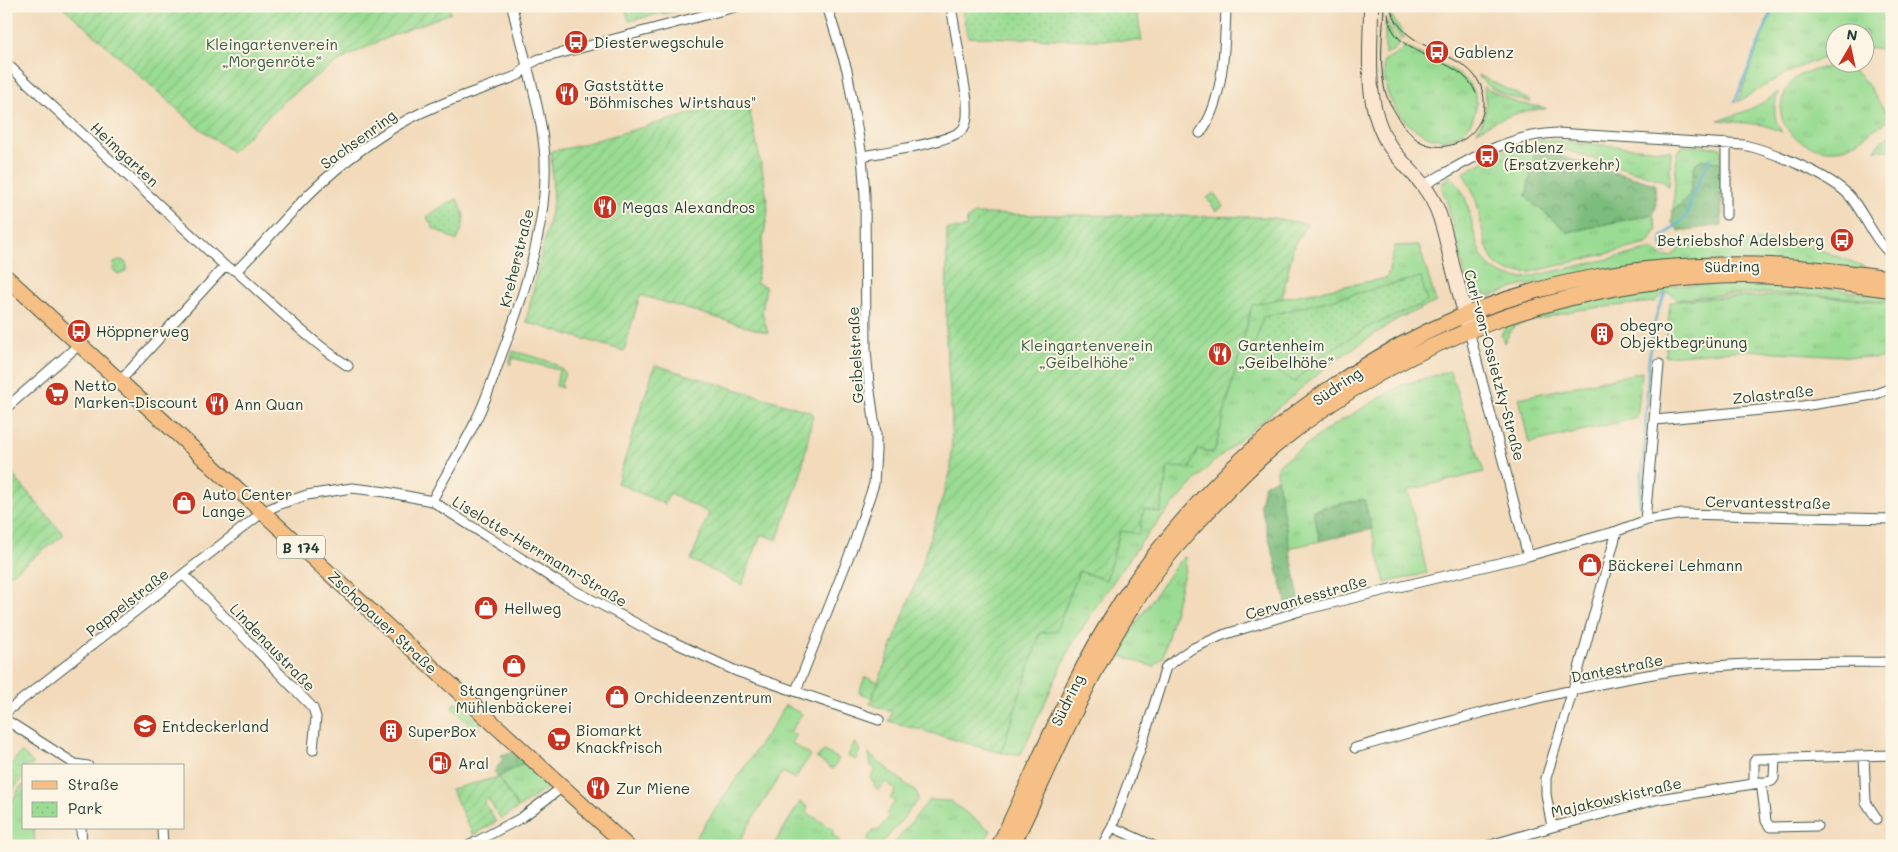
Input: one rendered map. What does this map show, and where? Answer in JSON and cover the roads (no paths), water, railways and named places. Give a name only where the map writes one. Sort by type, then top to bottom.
[{"type":"main road","name":"Südring","points":[[1012,846],[1056,750],[1108,648],[1153,576],[1182,540],[1242,475],[1282,440],[1327,406],[1467,323],[1488,306],[1571,281],[1619,273],[1668,268],[1760,265],[1892,278]]},
{"type":"main road","name":"Südring","points":[[999,846],[1100,636],[1138,578],[1184,518],[1253,449],[1326,392],[1356,372],[1434,329],[1523,311],[1578,296],[1636,284],[1723,276],[1759,276],[1823,281],[1892,290]]},
{"type":"main road","name":"Zschopauer Straße","points":[[6,277],[121,380],[627,846]]},
{"type":"street","name":"Kreherstraße","points":[[432,501],[466,440],[490,389],[518,308],[541,220],[545,184],[544,148],[538,113],[512,6]]},
{"type":"street","name":"Sachsenring","points":[[236,271],[253,255],[292,211],[338,167],[391,129],[439,104],[519,75],[526,66],[539,59],[739,6]]},
{"type":"street","name":"Geibelstraße","points":[[796,691],[845,568],[874,484],[876,434],[866,350],[865,195],[862,156],[847,70],[827,6]]},
{"type":"street","points":[[862,156],[951,137],[963,128],[968,115],[967,100],[951,6]]},
{"type":"street","points":[[1200,133],[1206,126],[1221,77],[1226,6]]},
{"type":"street","name":"Carl-von-Ossietzky-Straße","points":[[1371,6],[1371,88],[1376,116],[1391,147],[1424,185],[1437,209],[1528,556]]},
{"type":"street","name":"Heimgarten","points":[[6,63],[226,266]]},
{"type":"street","points":[[1424,185],[1510,140],[1536,134],[1557,133],[1726,143],[1762,149],[1839,186],[1852,198],[1877,239],[1892,255]]},
{"type":"street","points":[[1726,143],[1726,215]]},
{"type":"street","points":[[121,380],[226,266],[236,271],[328,353],[348,366]]},
{"type":"street","points":[[6,408],[80,344]]},
{"type":"street","points":[[1645,521],[1659,364]]},
{"type":"street","name":"Zolastraße","points":[[1655,420],[1803,406],[1873,395],[1892,388]]},
{"type":"street","name":"Liselotte-Herrmann-Straße","points":[[263,512],[307,495],[352,488],[386,492],[432,501],[555,580],[654,633],[736,670],[879,720]]},
{"type":"street","name":"Pappelstraße","points":[[6,712],[263,512]]},
{"type":"street","name":"Cervantesstraße","points":[[1102,846],[1112,827],[1140,750],[1166,667],[1191,649],[1223,636],[1304,610],[1528,556],[1617,531],[1645,521],[1683,514],[1892,519]]},
{"type":"street","points":[[1552,826],[1546,794],[1546,778],[1573,690],[1617,531]]},
{"type":"street","name":"Lindenaustraße","points":[[184,575],[313,708],[316,717],[313,750]]},
{"type":"street","name":"Dantestraße","points":[[1355,748],[1573,690],[1671,671],[1706,667],[1892,662]]},
{"type":"street","points":[[6,720],[73,764]]},
{"type":"street","points":[[1817,826],[1770,827],[1766,821],[1754,760],[1892,755]]},
{"type":"street","points":[[1864,756],[1866,802],[1876,819]]},
{"type":"street","points":[[1758,782],[1774,778],[1775,758]]},
{"type":"street","name":"Majakowskistraße","points":[[1487,846],[1552,826],[1660,799],[1758,782]]},
{"type":"street","points":[[468,846],[521,818],[556,792]]},
{"type":"street","points":[[1112,827],[1154,846]]},
{"type":"street","points":[[81,830],[82,846]]},
{"type":"street","points":[[162,830],[163,846]]},
{"type":"waterway","points":[[1735,101],[1774,6]]},
{"type":"waterway","points":[[1666,253],[1661,244],[1662,237],[1687,216],[1692,196],[1710,158]]},
{"type":"waterway","points":[[1639,505],[1652,337],[1659,307],[1665,294]]},
{"type":"tram line","points":[[1384,6],[1382,66],[1385,90],[1391,106],[1408,131],[1421,142],[1433,146],[1446,146],[1457,143],[1476,128],[1481,118],[1484,106],[1483,93],[1477,78],[1466,67],[1408,35],[1397,22],[1390,6]]},
{"type":"tram line","points":[[1388,14],[1392,29],[1401,41],[1456,70],[1468,80],[1476,93]]},
{"type":"place","name":"Diesterwegschule","points":[[576,42]]},
{"type":"place","name":"Gablenz","points":[[1437,52]]},
{"type":"place","name":"Gaststätte \"Böhmisches Wirtshaus\"","points":[[567,94]]},
{"type":"place","name":"Gablenz (Ersatzverkehr)","points":[[1487,156]]},
{"type":"place","name":"Megas Alexandros","points":[[605,207]]},
{"type":"place","name":"Betriebshof Adelsberg","points":[[1842,240]]},
{"type":"place","name":"Höppnerweg","points":[[79,331]]},
{"type":"place","name":"obegro Objektbegrünung","points":[[1602,334]]},
{"type":"place","name":"Gartenheim „Geibelhöhe“","points":[[1220,354]]},
{"type":"place","name":"Netto Marken-Discount","points":[[57,394]]},
{"type":"place","name":"Ann Quan","points":[[217,404]]},
{"type":"place","name":"Auto Center Lange","points":[[184,503]]},
{"type":"place","name":"Bäckerei Lehmann","points":[[1590,565]]},
{"type":"place","name":"Hellweg","points":[[486,608]]},
{"type":"place","name":"Stangengrüner Mühlenbäckerei","points":[[514,666]]},
{"type":"place","name":"Orchideenzentrum","points":[[617,697]]},
{"type":"place","name":"Entdeckerland","points":[[145,726]]},
{"type":"place","name":"SuperBox","points":[[391,731]]},
{"type":"place","name":"Biomarkt Knackfrisch","points":[[559,739]]},
{"type":"place","name":"Aral","points":[[440,763]]},
{"type":"place","name":"Zur Miene","points":[[598,788]]},
{"type":"park label","name":"Kleingartenverein „Morgenröte“","points":[[272,52]]},
{"type":"park label","name":"Kleingartenverein „Geibelhöhe“","points":[[1087,354]]}]
